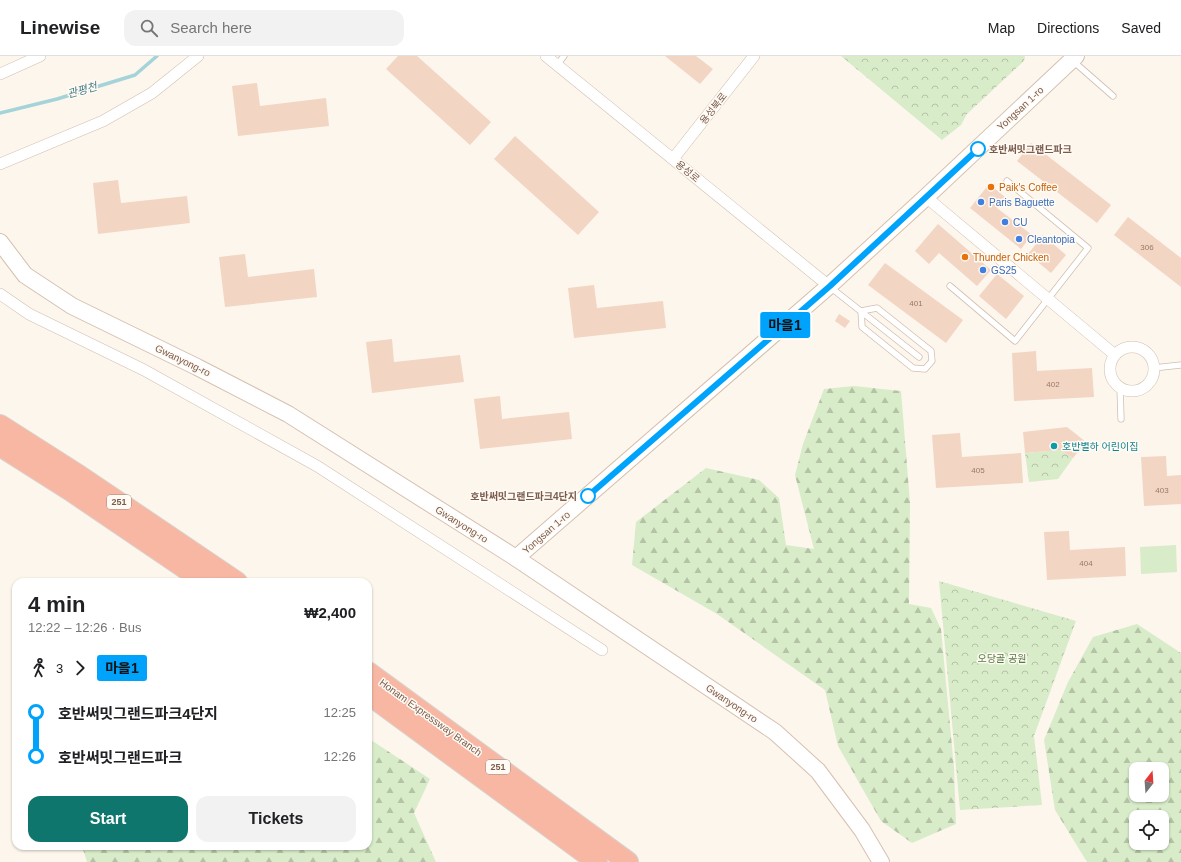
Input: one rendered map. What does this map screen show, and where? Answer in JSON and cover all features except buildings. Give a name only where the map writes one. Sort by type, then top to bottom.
[{"type":"highway","name":"251","points":[[0,425],[80,476],[231,578]]},
{"type":"highway","name":"251","points":[[0,446],[71,491],[199,578]]},
{"type":"highway","name":"Honam Expressway Branch","points":[[372,675],[628,862]]},
{"type":"highway","name":"Honam Expressway Branch","points":[[372,697],[597,862]]},
{"type":"main road","name":"Yongsan 1-ro","points":[[516,558],[830,286],[926,197],[1071,57]]},
{"type":"main road","name":"Gwanyong-ro","points":[[0,242],[25,275],[72,306],[197,367],[288,414],[516,558],[775,732],[818,771],[862,830],[881,862]]},
{"type":"street","points":[[0,74],[40,56]]},
{"type":"street","points":[[0,164],[103,121],[152,93],[198,56]]},
{"type":"street","name":"용성로","points":[[546,56],[830,286]]},
{"type":"street","name":"용성북로","points":[[673,159],[754,56]]},
{"type":"street","points":[[926,197],[1115,356]]},
{"type":"street","points":[[0,294],[29,314],[144,370],[317,466],[602,650]]},
{"type":"street","points":[[1127,348],[1134,348],[1147,353],[1151,359],[1153,368],[1151,379],[1147,385],[1134,391],[1120,387],[1111,376],[1110,369],[1115,356],[1120,351],[1127,348]]},
{"type":"lane","points":[[557,65],[564,56]]},
{"type":"lane","points":[[1071,57],[1113,96]]},
{"type":"lane","points":[[950,286],[1015,341],[1088,248],[1007,181]]},
{"type":"lane","points":[[830,286],[919,357]]},
{"type":"lane","points":[[877,308],[931,351],[932,361],[925,369],[913,368],[862,327],[861,311],[877,308]]},
{"type":"lane","points":[[1153,368],[1181,365]]},
{"type":"lane","points":[[1120,387],[1121,419]]},
{"type":"green space","points":[[841,56],[1025,56],[1024,61],[967,114],[961,125],[942,140]]},
{"type":"green space","points":[[854,386],[901,391],[910,503],[909,604],[931,608],[941,629],[954,768],[956,824],[912,843],[881,821],[838,746],[825,690],[717,614],[632,565],[636,522],[706,468],[759,480],[779,498],[786,545],[814,549],[795,475],[803,444],[824,389]]},
{"type":"green space","points":[[1061,450],[1073,458],[1058,479],[1029,482],[1025,453]]},
{"type":"green space","points":[[1176,545],[1177,572],[1141,574],[1140,547]]},
{"type":"green space","name":"오당골 공원","points":[[939,581],[1076,621],[1034,736],[1042,805],[960,810]]},
{"type":"green space","points":[[1137,624],[1181,653],[1181,862],[1087,862],[1055,810],[1044,740],[1068,682],[1093,637]]},
{"type":"green space","points":[[372,741],[430,779],[414,813],[436,862],[87,862],[83,850],[372,850]]},
{"type":"waterway","name":"관평천","points":[[0,113],[57,99],[135,75],[157,56]]},
{"type":"bus line","name":"마을1","points":[[588,496],[830,286],[978,149]]},
{"type":"place","name":"호반써밋그랜드파크","points":[[978,149]]},
{"type":"place","name":"Paik's Coffee","points":[[991,187]]},
{"type":"place","name":"Paris Baguette","points":[[981,202]]},
{"type":"place","name":"CU","points":[[1005,222]]},
{"type":"place","name":"Cleantopia","points":[[1019,239]]},
{"type":"place","name":"Thunder Chicken","points":[[965,257]]},
{"type":"place","name":"GS25","points":[[983,270]]},
{"type":"place","name":"호반별하 어린이집","points":[[1054,446]]},
{"type":"place","name":"호반써밋그랜드파크4단지","points":[[588,496]]}]
